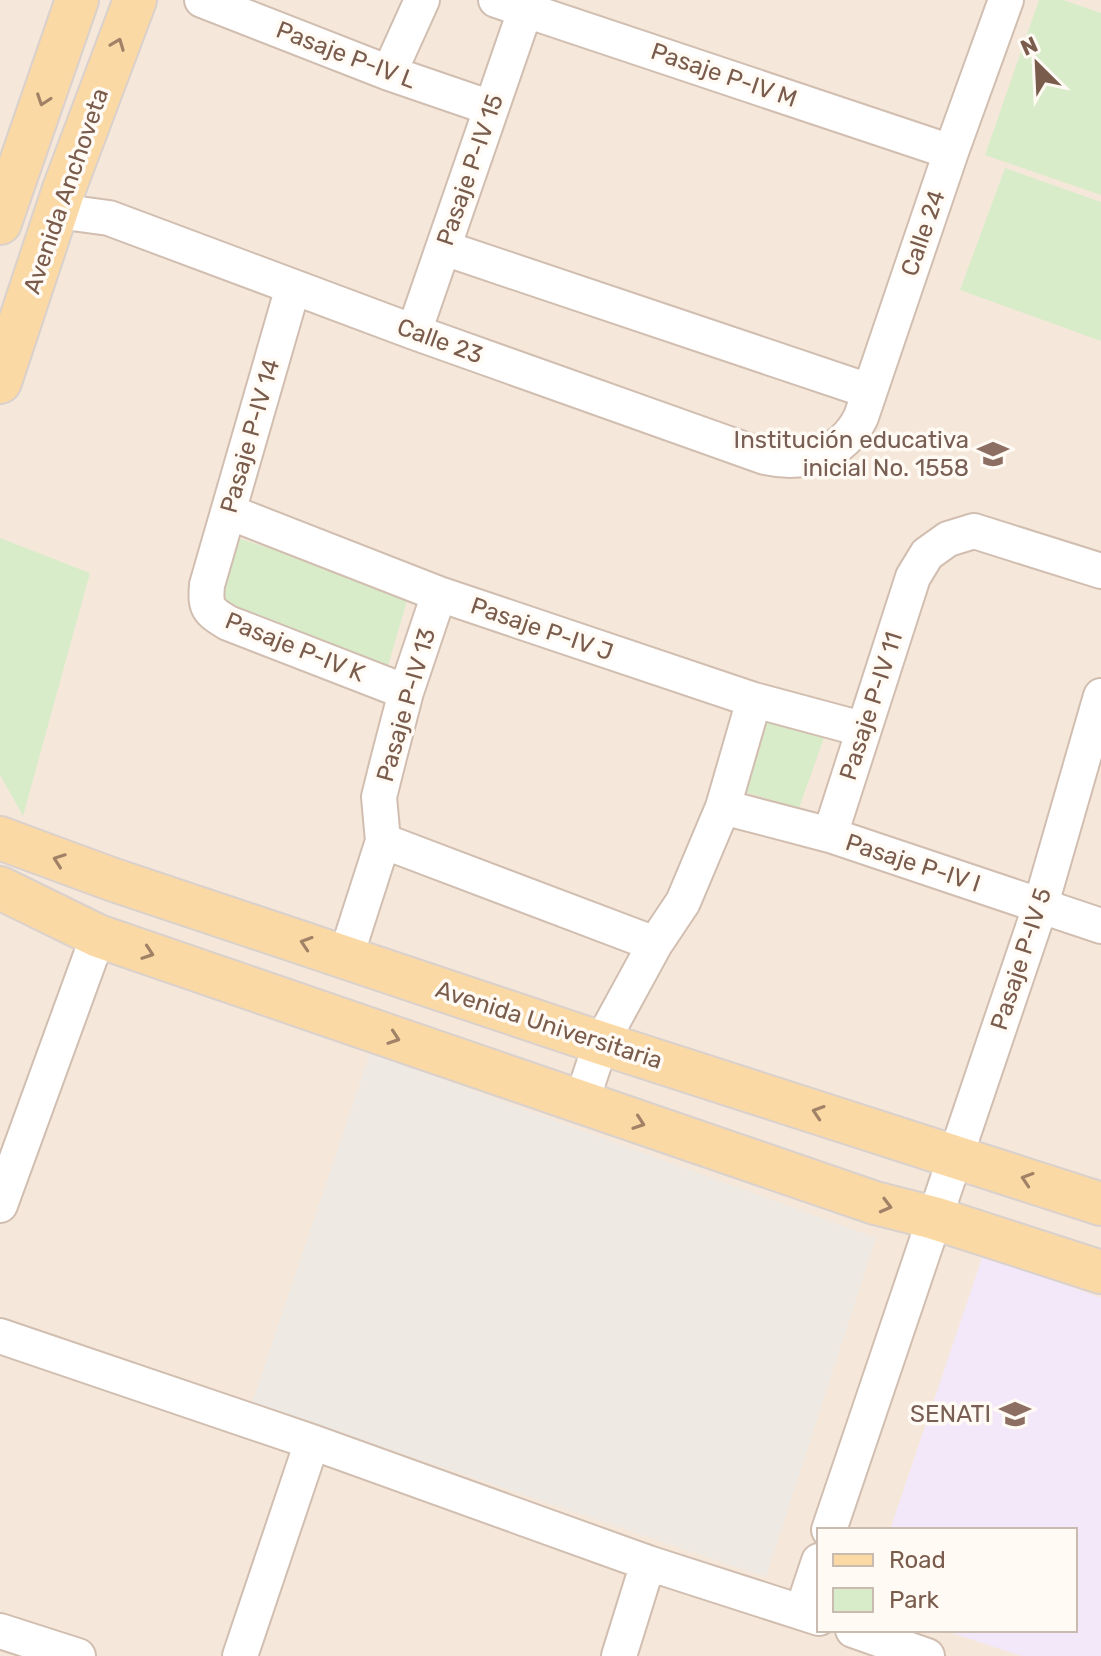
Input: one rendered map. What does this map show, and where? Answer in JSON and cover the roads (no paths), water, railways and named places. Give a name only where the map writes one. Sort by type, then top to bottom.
[{"type":"main road","points":[[0,223],[77,0]]},
{"type":"main road","name":"Avenida Anchoveta","points":[[0,382],[57,211],[135,0]]},
{"type":"main road","name":"Avenida Universitaria","points":[[1,837],[111,879],[601,1043],[1101,1204]]},
{"type":"main road","points":[[0,888],[98,936],[860,1198],[934,1218],[1101,1272]]},
{"type":"street","name":"Pasaje P-IV L","points":[[202,0],[389,73],[491,108]]},
{"type":"street","points":[[389,73],[422,0]]},
{"type":"street","name":"Calle 24","points":[[824,453],[841,445],[854,433],[1006,0]]},
{"type":"street","name":"Pasaje P-IV M","points":[[511,4],[951,152]]},
{"type":"street","name":"Pasaje P-IV 15","points":[[414,332],[491,108],[511,4]]},
{"type":"street","name":"Calle 23","points":[[57,211],[109,218],[414,332],[765,457],[783,461],[800,460],[824,453]]},
{"type":"street","points":[[444,248],[869,391]]},
{"type":"street","name":"Pasaje P-IV 14","points":[[207,585],[293,287]]},
{"type":"street","name":"Pasaje P-IV J","points":[[229,512],[439,594],[754,700],[862,729]]},
{"type":"street","name":"Pasaje P-IV 11","points":[[830,835],[913,577],[927,554],[948,539],[974,531],[1101,571]]},
{"type":"street","name":"Pasaje P-IV K","points":[[207,585],[205,600],[210,613],[228,623],[406,692]]},
{"type":"street","name":"Pasaje P-IV 13","points":[[346,956],[383,841],[379,797],[406,692],[439,594]]},
{"type":"street","name":"Pasaje P-IV 5","points":[[830,1528],[1041,904],[1101,696]]},
{"type":"street","points":[[581,1103],[601,1043],[655,944],[683,902],[723,807],[754,700]]},
{"type":"street","name":"Pasaje P-IV I","points":[[723,807],[830,835],[1101,926]]},
{"type":"street","points":[[383,841],[655,944]]},
{"type":"street","points":[[0,1205],[98,936]]},
{"type":"street","points":[[0,1336],[312,1442],[648,1563],[810,1615],[817,1573]]},
{"type":"street","points":[[240,1656],[312,1442]]},
{"type":"street","points":[[619,1656],[648,1563]]},
{"type":"street","points":[[0,1631],[78,1656]]},
{"type":"street","points":[[859,1632],[927,1656]]},
{"type":"place","name":"Institución educativa inicial No. 1558","points":[[993,454]]},
{"type":"place","name":"SENATI","points":[[1015,1414]]}]
